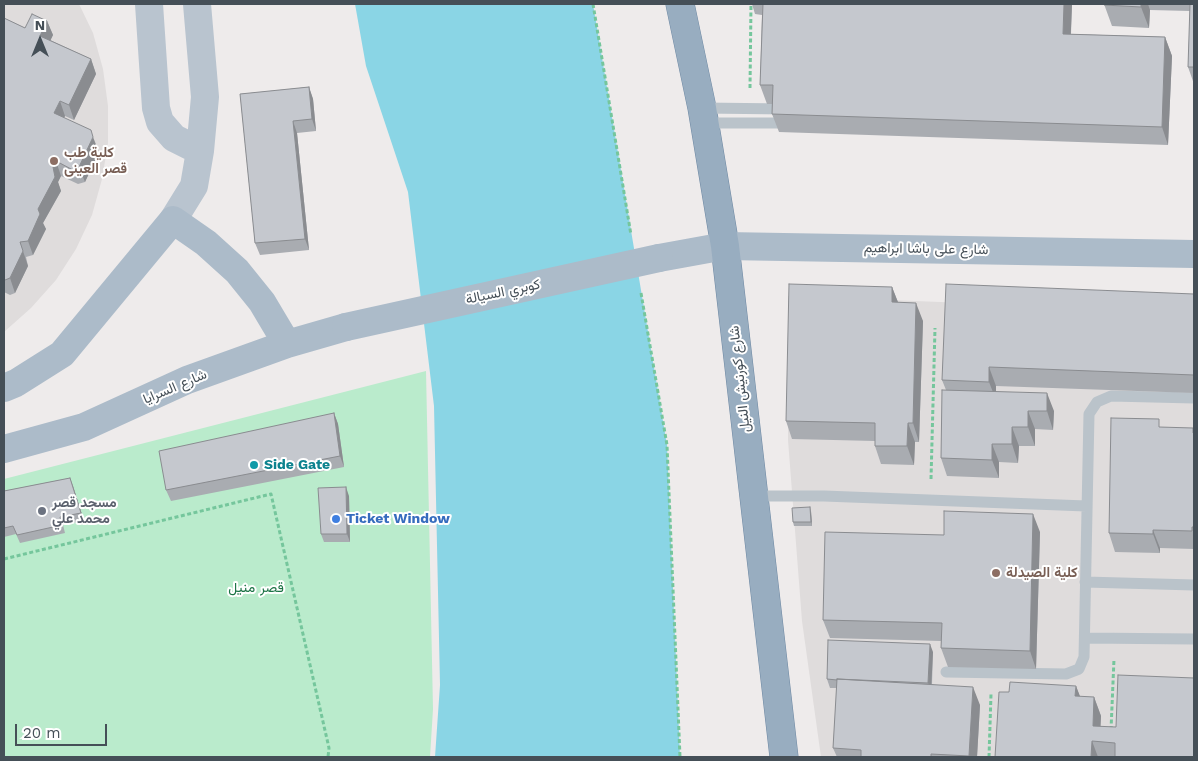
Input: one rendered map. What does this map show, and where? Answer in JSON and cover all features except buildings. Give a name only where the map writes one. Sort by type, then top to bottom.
[{"type":"highway","name":"شارع كورنيش النيل","points":[[680,4],[703,116],[725,246],[784,757]]},
{"type":"main road","points":[[149,4],[156,108],[160,122],[174,138],[200,151]]},
{"type":"main road","points":[[4,388],[16,383],[62,354],[173,220],[194,186],[200,151],[205,98],[197,4]]},
{"type":"main road","points":[[173,220],[206,243],[236,271],[262,302],[287,344]]},
{"type":"main road","name":"شارع على باشا ابراهيم","points":[[659,258],[725,246],[1194,254]]},
{"type":"main road","name":"كوبري السيالة","points":[[346,327],[659,258]]},
{"type":"main road","name":"شارع السرايا","points":[[4,449],[84,427],[187,380],[287,344],[346,327]]},
{"type":"lane","points":[[703,116],[749,109],[799,110]]},
{"type":"lane","points":[[703,116],[798,124]]},
{"type":"lane","points":[[946,672],[1073,674],[1083,663],[1088,421],[1092,408],[1097,402],[1111,396],[1194,398]]},
{"type":"lane","points":[[754,496],[1086,506]]},
{"type":"lane","points":[[1085,582],[1194,585]]},
{"type":"lane","points":[[1085,638],[1194,640]]},
{"type":"path","points":[[593,4],[632,241]]},
{"type":"path","points":[[749,109],[751,4]]},
{"type":"path","points":[[640,289],[667,445],[680,757]]},
{"type":"path","points":[[930,500],[935,328]]},
{"type":"path","points":[[4,559],[271,494],[329,748],[328,757]]},
{"type":"path","points":[[1111,738],[1115,638]]},
{"type":"path","points":[[990,757],[991,674]]},
{"type":"shaded area","name":"كلية طب قصر العينى","points":[[4,4],[79,4],[93,33],[103,69],[108,106],[108,143],[102,179],[92,215],[76,249],[56,280],[31,308],[4,332]]},
{"type":"shaded area","name":"كلية الصيدلة","points":[[788,296],[1194,312],[1194,757],[821,757],[802,621],[788,440]]},
{"type":"green space","name":"قصر منيل","points":[[426,371],[433,709],[430,757],[4,757],[4,479]]},
{"type":"water","points":[[355,4],[593,4],[667,445],[680,757],[435,757],[440,685],[434,406],[408,192],[366,66]]},
{"type":"place","name":"كلية طب قصر العينى","points":[[54,161]]},
{"type":"place","name":"Side Gate","points":[[254,465]]},
{"type":"place","name":"مسجد قصر محمد علي","points":[[42,511]]},
{"type":"place","name":"Ticket Window","points":[[336,519]]},
{"type":"place","name":"كلية الصيدلة","points":[[996,573]]}]
